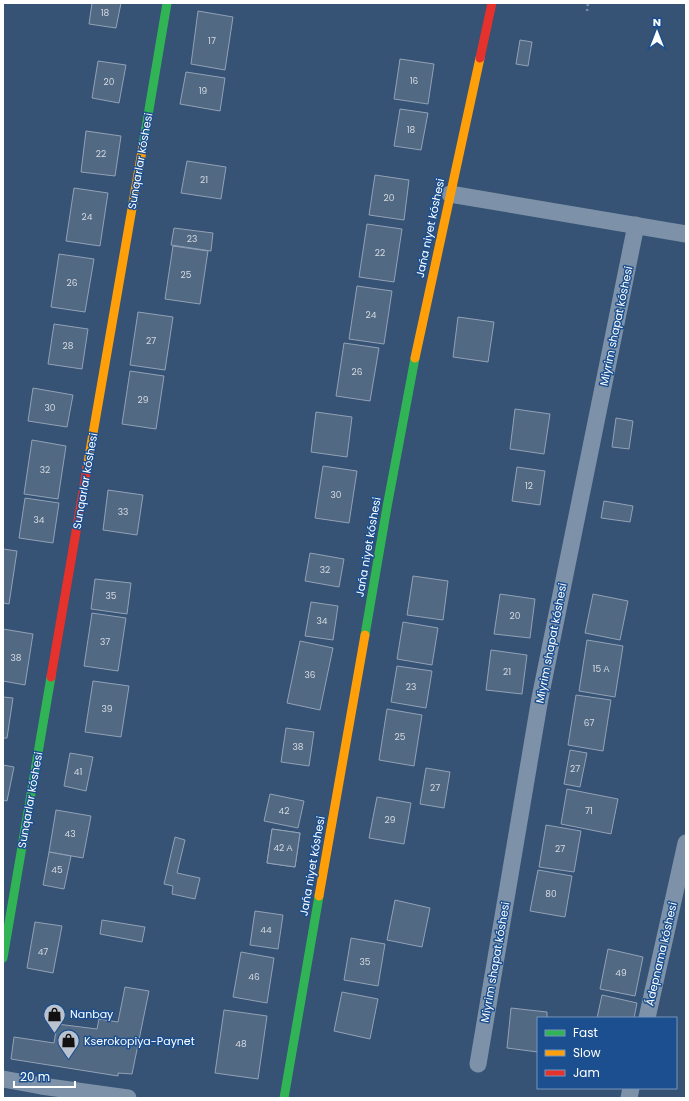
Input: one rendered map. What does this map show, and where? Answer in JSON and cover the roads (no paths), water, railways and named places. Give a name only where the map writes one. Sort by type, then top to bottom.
[{"type":"street","name":"Sunqarlar kóshesi","points":[[3,958],[167,3]]},
{"type":"street","name":"Jańa niyet kóshesi","points":[[284,1098],[387,507],[416,351],[492,3]]},
{"type":"street","points":[[450,194],[686,234]]},
{"type":"street","name":"Miyrim shapat kóshesi","points":[[478,1064],[540,698],[636,225]]},
{"type":"street","name":"Ádepnama kóshesi","points":[[647,1017],[686,843]]},
{"type":"street","points":[[3,1079],[40,1092],[128,1098]]},
{"type":"place","name":"Nanbay","points":[[54,1034]]},
{"type":"place","name":"Kserokopiya-Paynet","points":[[69,1060]]}]
